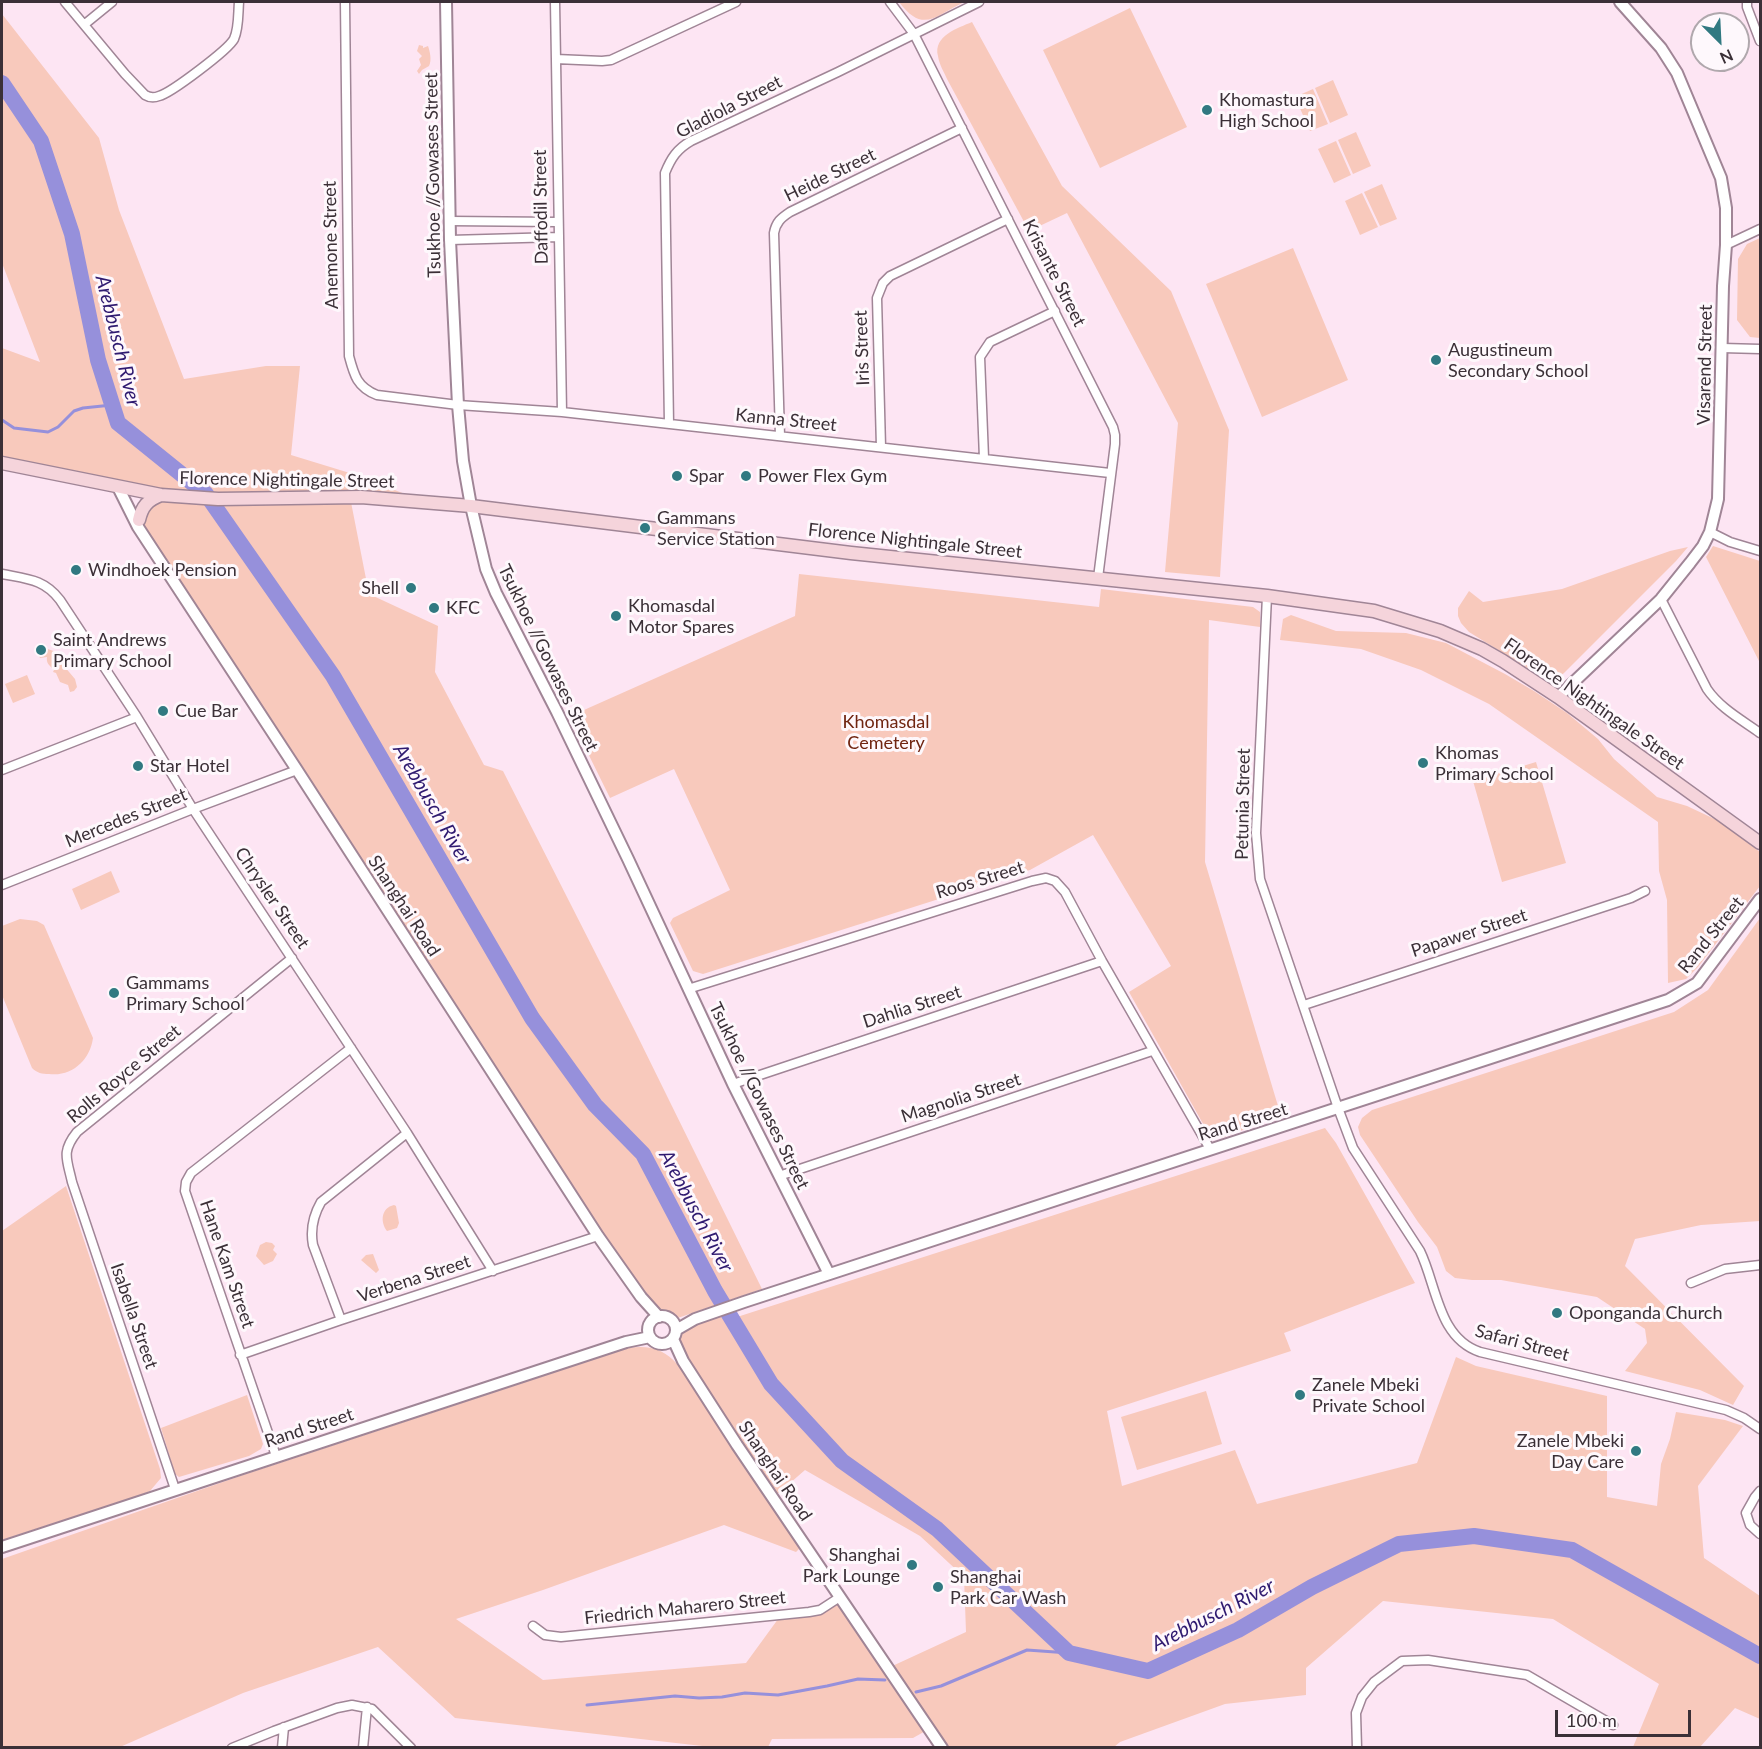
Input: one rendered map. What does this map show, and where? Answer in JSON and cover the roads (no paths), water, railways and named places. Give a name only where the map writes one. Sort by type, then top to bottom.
[{"type":"main road","name":"Florence Nightingale Street","points":[[2,463],[161,495],[218,499],[361,497],[471,506],[851,553],[1267,596],[1374,611],[1440,631],[1503,661],[1558,697],[1761,843]]},
{"type":"main road","points":[[140,526],[140,513],[146,502],[161,495]]},
{"type":"street","points":[[65,2],[136,86],[150,97],[163,95],[224,52],[237,30],[238,2]]},
{"type":"street","points":[[85,24],[112,2]]},
{"type":"street","name":"Anemone Street","points":[[345,2],[349,356],[354,372],[365,390],[377,395],[458,405]]},
{"type":"street","name":"Tsukhoe //Gowases Street","points":[[446,2],[450,240],[458,405],[463,461],[484,562],[496,593],[628,859],[733,1084],[829,1274]]},
{"type":"street","name":"Daffodil Street","points":[[555,2],[562,412]]},
{"type":"street","points":[[556,59],[610,60],[736,2]]},
{"type":"street","name":"Krisante Street","points":[[890,2],[914,34],[1113,426],[1115,444],[1098,578]]},
{"type":"street","name":"Gladiola Street","points":[[669,424],[665,173],[680,147],[979,2]]},
{"type":"street","name":"Visarend Street","points":[[1558,697],[1661,599],[1710,532],[1718,499],[1726,245],[1721,178],[1677,73],[1661,48],[1620,2]]},
{"type":"street","points":[[1747,2],[1761,41]]},
{"type":"street","name":"Heide Street","points":[[780,436],[774,233],[776,224],[790,212],[962,128]]},
{"type":"street","name":"Iris Street","points":[[881,447],[877,298],[883,283],[890,276],[1008,219]]},
{"type":"street","points":[[450,221],[558,222]]},
{"type":"street","points":[[1726,245],[1761,229]]},
{"type":"street","points":[[450,240],[558,237]]},
{"type":"street","points":[[984,458],[980,357],[990,342],[1055,311]]},
{"type":"street","points":[[1722,348],[1761,349]]},
{"type":"street","name":"Kanna Street","points":[[458,405],[562,412],[1110,473]]},
{"type":"street","name":"Shanghai Road","points":[[122,488],[138,527],[140,526],[598,1236],[641,1297],[652,1326]]},
{"type":"street","points":[[1710,532],[1730,542],[1761,551]]},
{"type":"street","name":"Chrysler Street","points":[[2,574],[34,580],[54,591],[193,810],[407,1133],[493,1271]]},
{"type":"street","name":"Petunia Street","points":[[1267,596],[1256,826],[1258,866],[1260,879],[1338,1108]]},
{"type":"street","points":[[1661,599],[1712,697],[1761,733]]},
{"type":"street","points":[[2,770],[136,717]]},
{"type":"street","name":"Mercedes Street","points":[[2,885],[297,770]]},
{"type":"street","name":"Roos Street","points":[[688,989],[1046,878],[1055,881],[1065,892],[1152,1051],[1210,1149]]},
{"type":"street","name":"Papawer Street","points":[[1304,1005],[1631,898],[1645,891]]},
{"type":"street","name":"Rand Street","points":[[671,1333],[697,1319],[744,1302],[1635,1012],[1683,993],[1706,973],[1761,899]]},
{"type":"street","name":"Rolls Royce Street","points":[[66,1152],[77,1132],[292,958]]},
{"type":"street","name":"Dahlia Street","points":[[733,1084],[1102,961]]},
{"type":"street","name":"Hane Kam Street","points":[[276,1456],[185,1191],[186,1182],[191,1173],[351,1048]]},
{"type":"street","name":"Magnolia Street","points":[[779,1176],[1152,1051]]},
{"type":"street","name":"Safari Street","points":[[1338,1108],[1353,1148],[1420,1251],[1446,1324],[1460,1342],[1480,1352],[1726,1410],[1761,1429]]},
{"type":"street","points":[[341,1320],[313,1245],[311,1234],[316,1212],[321,1202],[407,1133]]},
{"type":"street","name":"Isabella Street","points":[[66,1152],[72,1182],[175,1489]]},
{"type":"street","name":"Verbena Street","points":[[240,1355],[598,1236]]},
{"type":"street","points":[[1691,1283],[1725,1269],[1761,1265]]},
{"type":"street","points":[[666,1317],[671,1333],[658,1343],[652,1326],[666,1317]]},
{"type":"street","name":"Rand Street","points":[[2,1547],[626,1342],[652,1326]]},
{"type":"street","name":"Shanghai Road","points":[[671,1333],[683,1361],[942,1748]]},
{"type":"street","points":[[1761,1491],[1746,1513],[1750,1525],[1761,1534]]},
{"type":"street","name":"Friedrich Maharero Street","points":[[533,1626],[545,1635],[561,1637],[809,1612],[820,1610],[840,1597]]},
{"type":"street","points":[[1357,1748],[1356,1713],[1362,1697],[1374,1682],[1402,1661],[1428,1660],[1527,1675],[1613,1725]]},
{"type":"street","points":[[232,1748],[337,1708],[352,1705],[367,1707],[376,1712],[411,1748]]},
{"type":"street","points":[[363,1748],[367,1707]]},
{"type":"street","points":[[282,1748],[284,1727]]},
{"type":"waterway","name":"Arebbusch River","points":[[2,83],[41,141],[72,234],[98,360],[118,423],[206,494],[333,676],[532,1018],[595,1105],[643,1154],[715,1291],[771,1384],[842,1461],[937,1529],[1069,1653],[1148,1671],[1238,1630],[1312,1587],[1399,1544],[1474,1536],[1572,1550],[1760,1656]]},
{"type":"waterway","points":[[2,420],[14,428],[48,432],[58,427],[74,411],[112,405]]},
{"type":"waterway","points":[[916,1692],[941,1686],[1027,1650],[1069,1653]]},
{"type":"waterway","points":[[587,1705],[675,1696],[699,1698],[745,1693],[778,1695],[858,1679],[885,1680]]},
{"type":"place","name":"Khomastura High School","points":[[1207,110]]},
{"type":"place","name":"Augustineum Secondary School","points":[[1436,360]]},
{"type":"place","name":"Spar","points":[[677,476]]},
{"type":"place","name":"Power Flex Gym","points":[[746,476]]},
{"type":"place","name":"Gammans Service Station","points":[[645,528]]},
{"type":"place","name":"Windhoek Pension","points":[[76,570]]},
{"type":"place","name":"Shell","points":[[411,588]]},
{"type":"place","name":"KFC","points":[[434,608]]},
{"type":"place","name":"Khomasdal Motor Spares","points":[[616,616]]},
{"type":"place","name":"Saint Andrews Primary School","points":[[41,650]]},
{"type":"place","name":"Cue Bar","points":[[163,711]]},
{"type":"place","name":"Khomas Primary School","points":[[1423,763]]},
{"type":"place","name":"Star Hotel","points":[[138,766]]},
{"type":"place","name":"Gammams Primary School","points":[[114,993]]},
{"type":"place","name":"Oponganda Church","points":[[1557,1313]]},
{"type":"place","name":"Zanele Mbeki Private School","points":[[1300,1395]]},
{"type":"place","name":"Zanele Mbeki Day Care","points":[[1636,1451]]},
{"type":"place","name":"Shanghai Park Lounge","points":[[912,1565]]},
{"type":"place","name":"Shanghai Park Car Wash","points":[[938,1587]]},
{"type":"park label","name":"Khomasdal Cemetery","points":[[886,732]]}]
